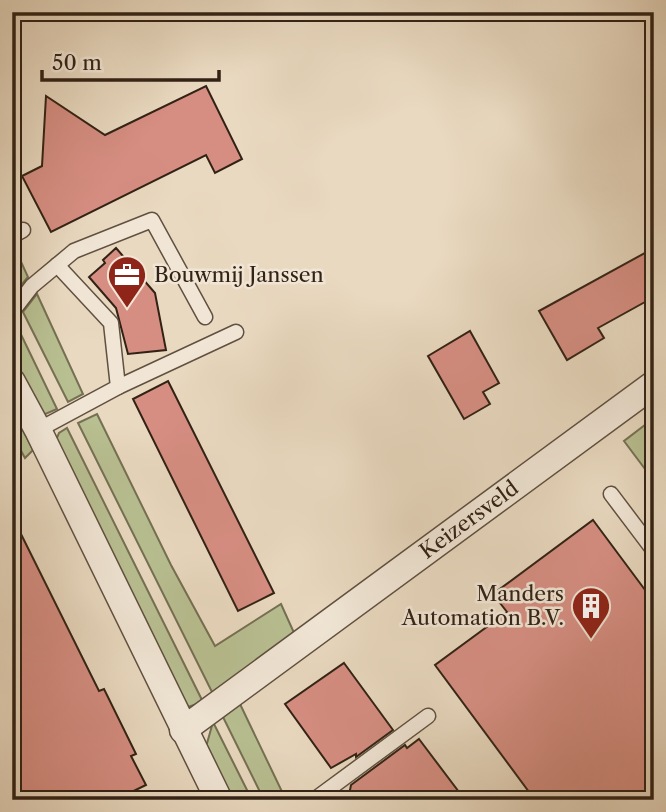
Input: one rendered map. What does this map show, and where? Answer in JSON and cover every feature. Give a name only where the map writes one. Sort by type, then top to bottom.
[{"type":"street","points":[[12,382],[38,429],[219,800]]},
{"type":"street","name":"Keizersveld","points":[[183,730],[654,384]]},
{"type":"lane","points":[[12,312],[32,286],[74,251],[152,220],[205,317]]},
{"type":"lane","points":[[57,265],[111,323],[118,387]]},
{"type":"lane","points":[[38,429],[118,387],[236,332]]},
{"type":"lane","points":[[611,494],[654,551]]},
{"type":"lane","points":[[314,800],[428,716]]},
{"type":"green space","points":[[17,253],[28,277],[13,295],[12,255]]},
{"type":"green space","points":[[37,294],[83,394],[68,402],[23,312]]},
{"type":"green space","points":[[14,320],[57,409],[43,415],[12,364]]},
{"type":"green space","points":[[12,408],[33,450],[25,458],[12,438]]},
{"type":"green space","points":[[97,414],[171,565],[215,646],[281,604],[295,635],[214,696],[78,423]]},
{"type":"green space","points":[[654,418],[654,481],[624,441]]},
{"type":"green space","points":[[67,428],[203,702],[188,707],[56,440],[59,433]]},
{"type":"green space","points":[[240,704],[286,800],[264,800],[223,717]]},
{"type":"green space","points":[[213,722],[252,800],[232,800],[206,747]]},
{"type":"building","points":[[206,86],[242,159],[215,173],[206,155],[51,232],[22,176],[42,166],[46,96],[105,135]]},
{"type":"building","points":[[116,248],[155,293],[166,350],[128,354],[116,308],[89,277],[105,263],[103,260]]},
{"type":"building","points":[[654,248],[654,297],[598,328],[604,338],[567,360],[539,311]]},
{"type":"building","points":[[470,331],[499,383],[483,392],[490,404],[464,419],[428,356]]},
{"type":"building","points":[[168,381],[274,593],[238,611],[133,399]]},
{"type":"building","points":[[12,516],[99,691],[104,689],[136,754],[131,756],[146,785],[115,800],[12,800]]},
{"type":"building","points":[[593,520],[654,602],[654,800],[535,800],[435,665],[507,612],[493,594]]},
{"type":"building","points":[[344,663],[393,730],[356,757],[356,754],[331,768],[285,704]]},
{"type":"building","points":[[419,739],[465,800],[348,800],[351,785],[405,745],[407,748]]},
{"type":"place","name":"Bouwmij Janssen","points":[[127,309]]},
{"type":"place","name":"Manders Automation B.V.","points":[[591,640]]}]
